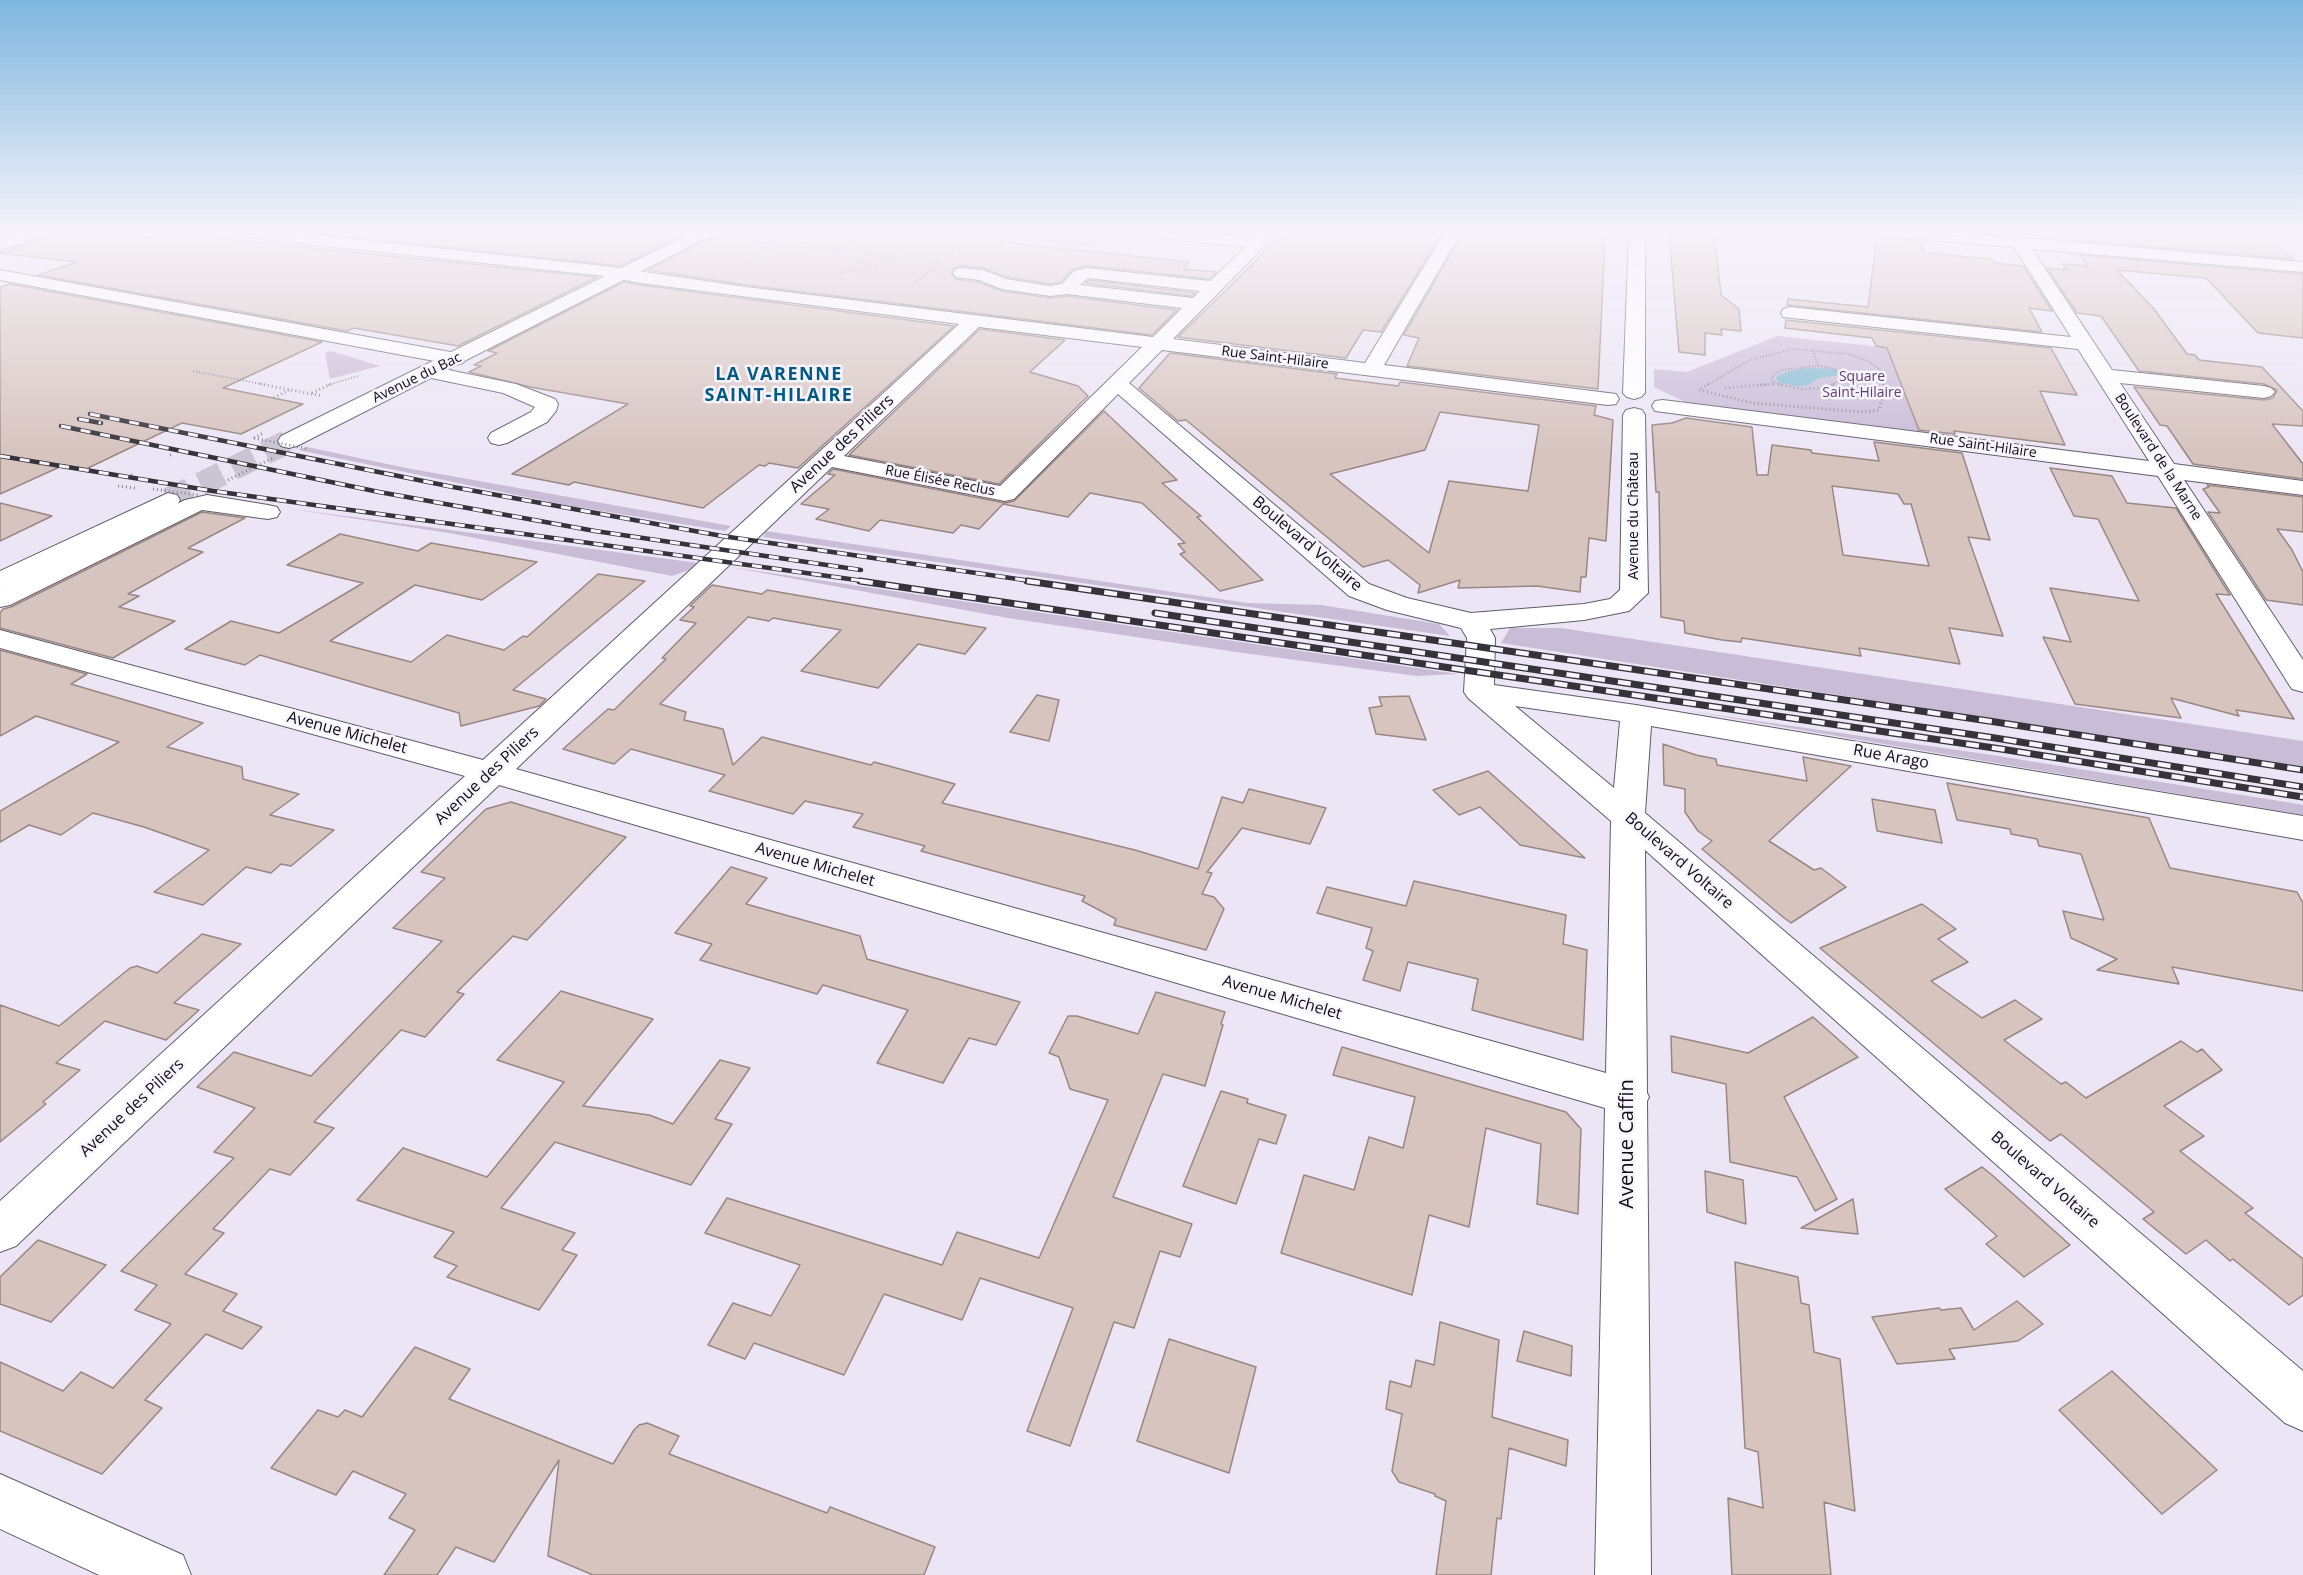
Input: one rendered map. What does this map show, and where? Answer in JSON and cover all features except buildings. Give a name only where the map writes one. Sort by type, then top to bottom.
[{"type":"street","points":[[166,306],[456,359]]},
{"type":"street","name":"Avenue du Bac","points":[[299,446],[429,372],[560,306]]},
{"type":"street","name":"Rue Saint-Hilaire","points":[[855,306],[1608,399],[1609,404],[1614,408],[1634,404],[1656,414],[1662,410],[1663,406],[2303,488]]},
{"type":"street","points":[[1116,382],[1194,306]]},
{"type":"street","points":[[1371,370],[1409,306]]},
{"type":"street","name":"Avenue du Château","points":[[1471,621],[1584,612],[1619,605],[1634,593],[1636,306]]},
{"type":"street","name":"Boulevard de la Marne","points":[[2061,306],[2303,683]]},
{"type":"street","points":[[1790,313],[2085,344]]},
{"type":"street","name":"Avenue des Piliers","points":[[0,1231],[974,321]]},
{"type":"street","points":[[429,372],[509,388],[547,404],[545,411],[539,417],[499,438]]},
{"type":"street","points":[[2105,375],[2264,392]]},
{"type":"street","name":"Rue Élisée Reclus","points":[[825,459],[1005,494],[1116,382]]},
{"type":"street","name":"Boulevard Voltaire","points":[[1116,382],[1359,590],[1397,604],[1441,616],[1471,621]]},
{"type":"street","points":[[0,581],[161,494]]},
{"type":"street","points":[[0,599],[198,497],[207,502],[268,512]]},
{"type":"street","points":[[1471,621],[1481,638],[1479,692]]},
{"type":"street","name":"Avenue Michelet","points":[[0,639],[490,772],[1628,1097]]},
{"type":"street","name":"Boulevard Voltaire","points":[[1479,692],[1628,816],[2303,1405]]},
{"type":"street","name":"Rue Arago","points":[[1479,692],[1636,714],[2303,828]]},
{"type":"street","name":"Avenue Caffin","points":[[1623,1575],[1628,1097],[1628,816],[1636,714]]},
{"type":"street","points":[[0,1501],[163,1575]]},
{"type":"path","points":[[1793,349],[1813,350],[1848,354],[1868,362],[1883,372],[1884,392],[1879,410],[1863,412],[1764,404],[1699,390],[1750,360],[1793,349]]},
{"type":"path","points":[[1813,350],[1818,366]]},
{"type":"path","points":[[1818,366],[1831,368],[1847,376],[1836,384],[1802,389],[1782,386],[1771,380],[1774,374],[1782,370],[1818,366]]},
{"type":"path","points":[[193,371],[330,398]]},
{"type":"path","points":[[274,398],[291,390]]},
{"type":"path","points":[[266,432],[254,438],[299,446]]},
{"type":"path","points":[[223,482],[274,458]]},
{"type":"path","points":[[161,494],[198,497]]},
{"type":"green space","name":"Square Saint-Hilaire","points":[[1777,336],[1919,351],[1913,396],[1925,432],[1685,402],[1654,387],[1654,369],[1687,372]]},
{"type":"green space","points":[[331,351],[380,366],[330,379],[325,353]]},
{"type":"green space","points":[[307,447],[406,468],[731,526],[725,531],[565,505],[298,450]]},
{"type":"green space","points":[[285,508],[698,563],[694,568],[672,576],[449,533]]},
{"type":"green space","points":[[766,531],[1247,603],[1321,605],[1439,624],[1450,636],[763,537]]},
{"type":"green space","points":[[730,567],[1458,674],[1417,676],[1243,653],[1008,618]]},
{"type":"green space","points":[[1510,628],[1561,628],[2303,741],[2303,767],[1501,643]]},
{"type":"green space","points":[[1689,711],[1992,755],[2292,803],[2303,805],[2303,815]]},
{"type":"water","points":[[1809,368],[1833,369],[1839,371],[1841,375],[1819,378],[1808,385],[1798,386],[1781,383],[1775,378],[1789,371]]},
{"type":"tunnel","points":[[168,500],[289,441]]},
{"type":"railway","points":[[90,414],[453,487],[722,536],[1038,582]]},
{"type":"railway","points":[[79,419],[101,423]]},
{"type":"railway","points":[[61,426],[379,492],[595,531],[861,570]]},
{"type":"railway","points":[[0,456],[213,491],[871,582]]},
{"type":"railway","points":[[860,581],[2001,749],[2303,797]]},
{"type":"railway","points":[[1027,581],[1989,721],[2303,770]]},
{"type":"railway","points":[[1155,613],[1995,738],[2303,787]]},
{"type":"district","name":"LA VARENNE SAINT-HILAIRE","points":[[779,385]]}]
